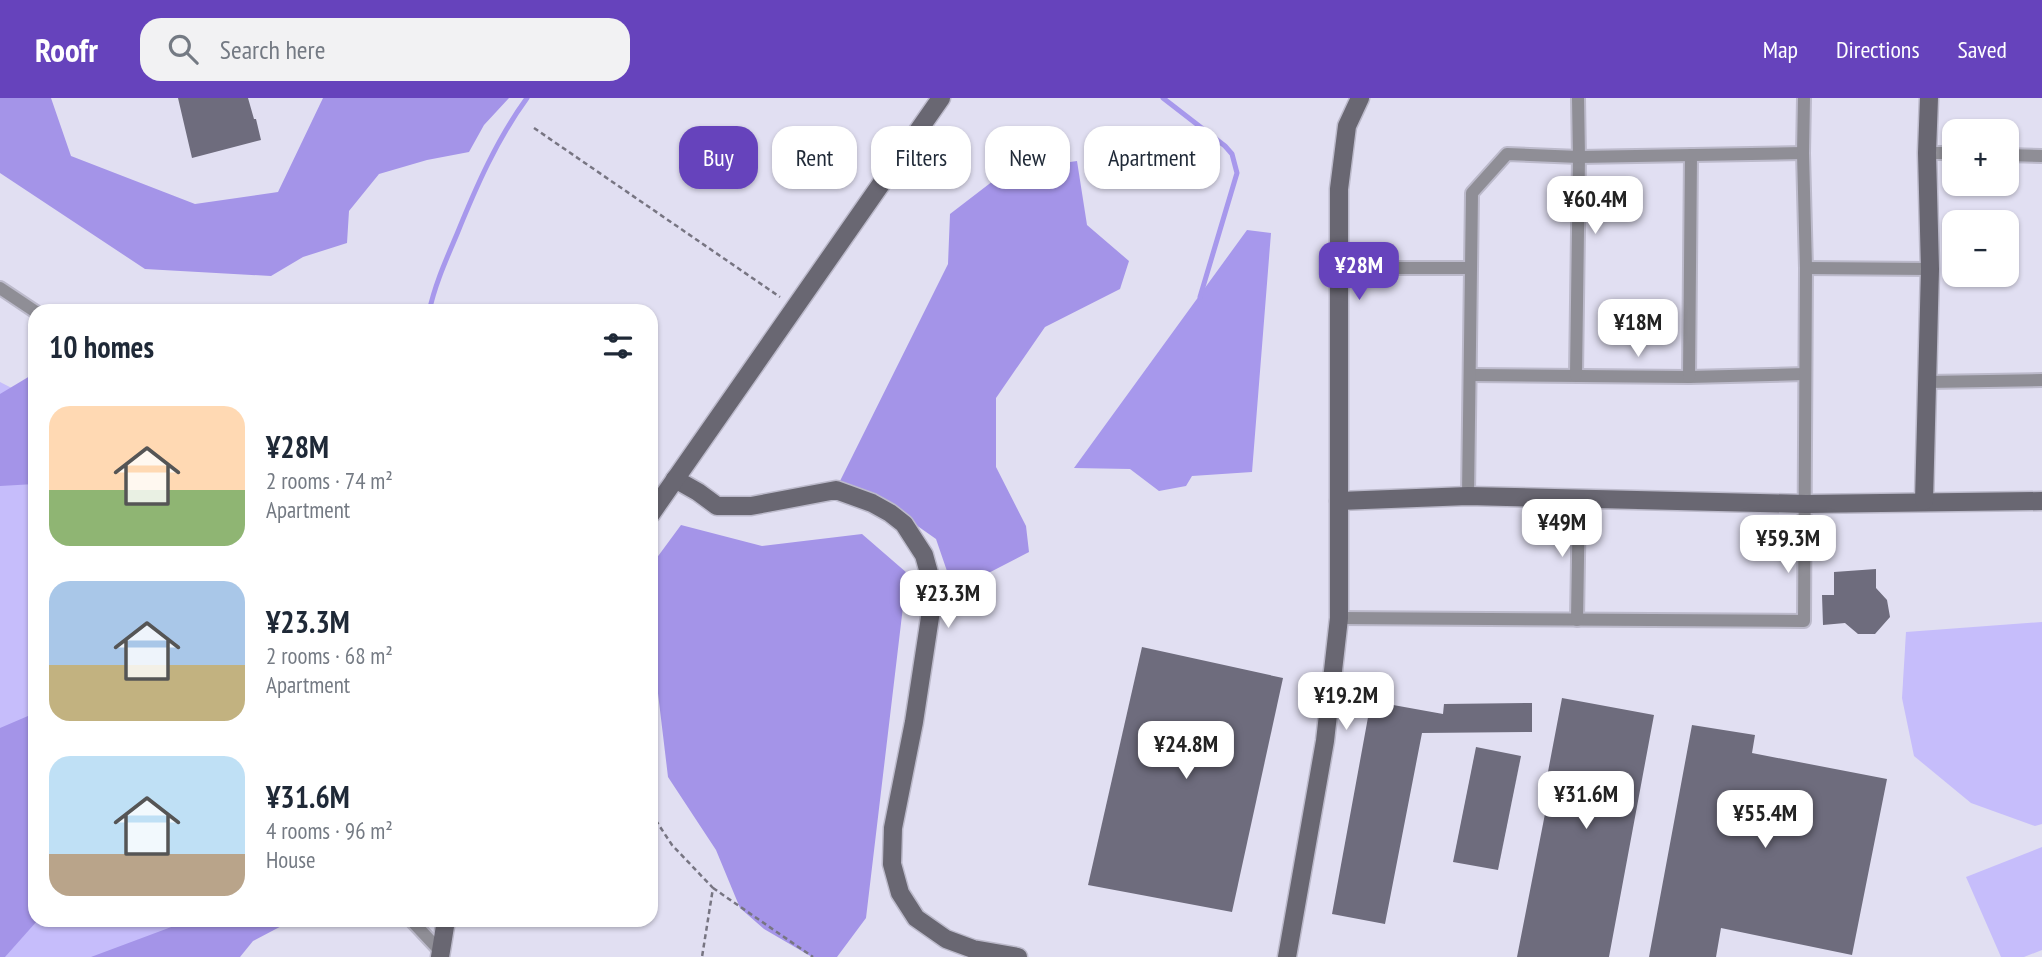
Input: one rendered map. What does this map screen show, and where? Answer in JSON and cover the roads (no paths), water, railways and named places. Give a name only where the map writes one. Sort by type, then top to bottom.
[{"type":"street","points":[[658,504],[942,98]]},
{"type":"street","points":[[1287,957],[1325,741],[1339,618],[1339,189],[1347,126],[1360,98]]},
{"type":"street","points":[[1576,375],[1578,98]]},
{"type":"street","points":[[1339,618],[1804,621],[1804,98]]},
{"type":"street","points":[[1924,501],[1930,269],[1927,153],[1929,98]]},
{"type":"street","points":[[1468,496],[1472,193],[1507,154],[1579,157],[1802,153]]},
{"type":"street","points":[[1927,153],[1942,153]]},
{"type":"street","points":[[1689,377],[1691,155]]},
{"type":"street","points":[[2019,155],[2042,156]]},
{"type":"street","points":[[1339,268],[1471,268]]},
{"type":"street","points":[[1806,268],[1930,269]]},
{"type":"street","points":[[0,288],[28,307]]},
{"type":"street","points":[[1470,375],[1689,377],[1805,374]]},
{"type":"street","points":[[1927,382],[2042,380]]},
{"type":"street","points":[[675,479],[717,506],[751,506],[836,490],[872,503],[904,524],[925,555],[934,591],[914,722],[893,828],[892,864],[900,893],[916,918],[946,939],[973,949],[1018,957]]},
{"type":"street","points":[[1339,501],[1468,496],[1806,504],[2042,501]]},
{"type":"street","points":[[1577,620],[1579,498]]},
{"type":"street","points":[[417,927],[441,955]]},
{"type":"street","points":[[441,955],[445,927]]},
{"type":"waterway","points":[[431,304],[441,272],[480,181],[506,130],[527,98]]},
{"type":"waterway","points":[[1163,98],[1225,146],[1232,154],[1237,173],[1200,297]]}]
